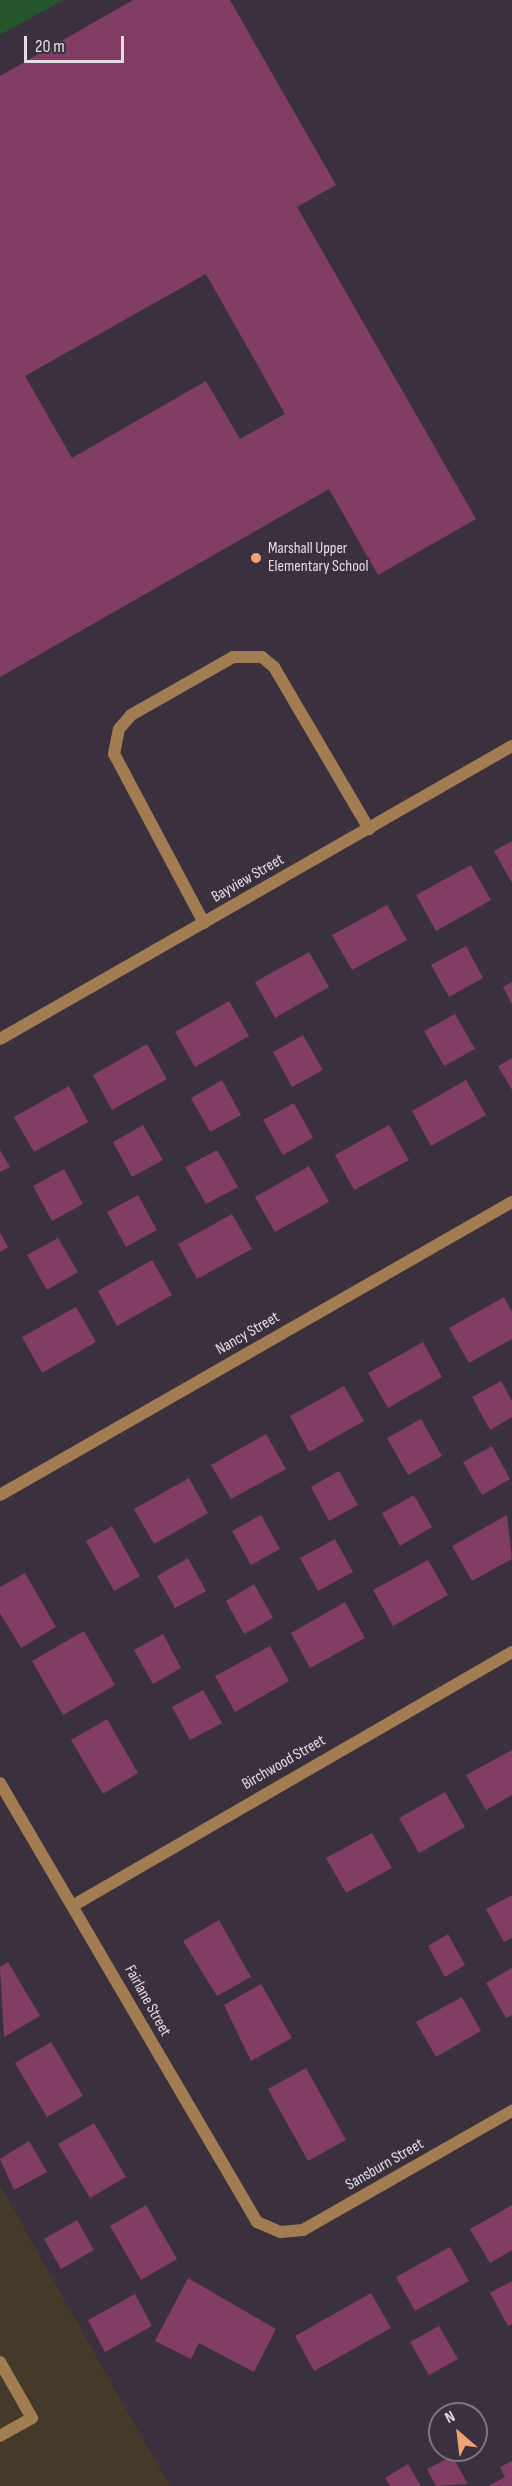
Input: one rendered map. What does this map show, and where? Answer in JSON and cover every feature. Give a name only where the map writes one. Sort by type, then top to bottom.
[{"type":"street","points":[[204,923],[114,754],[118,729],[131,715],[233,657],[262,657],[274,667],[369,829]]},
{"type":"street","name":"Bayview Street","points":[[0,1039],[512,746]]},
{"type":"street","name":"Nancy Street","points":[[0,1495],[512,1202]]},
{"type":"street","name":"Birchwood Street","points":[[74,1905],[512,1652]]},
{"type":"street","name":"Fairlane Street","points":[[0,1783],[74,1905],[249,2214],[271,2229]]},
{"type":"street","name":"Sansburn Street","points":[[271,2229],[303,2230],[512,2111]]},
{"type":"street","points":[[0,2362],[32,2418],[0,2436]]},
{"type":"shaded area","points":[[0,2185],[123,2404],[170,2486],[0,2486]]},
{"type":"green space","points":[[0,0],[63,0],[0,35]]},
{"type":"building","points":[[133,0],[230,0],[336,185],[297,207],[476,519],[378,575],[329,489],[0,677],[0,76]],"holes":[[[206,274],[285,414],[240,439],[206,381],[72,458],[25,376]]]},
{"type":"building","points":[[512,841],[512,883],[494,851]]},
{"type":"building","points":[[471,865],[491,900],[436,931],[416,895]]},
{"type":"building","points":[[387,905],[407,940],[352,970],[332,935]]},
{"type":"building","points":[[466,946],[483,978],[449,997],[431,965]]},
{"type":"building","points":[[309,952],[329,987],[275,1018],[255,982]]},
{"type":"building","points":[[512,982],[512,1004],[503,987]]},
{"type":"building","points":[[229,1001],[249,1036],[195,1067],[175,1032]]},
{"type":"building","points":[[455,1014],[475,1049],[444,1066],[424,1031]]},
{"type":"building","points":[[303,1035],[323,1070],[292,1087],[273,1052]]},
{"type":"building","points":[[147,1044],[167,1079],[112,1110],[93,1075]]},
{"type":"building","points":[[512,1058],[512,1090],[498,1066]]},
{"type":"building","points":[[222,1080],[241,1115],[210,1132],[191,1098]]},
{"type":"building","points":[[466,1080],[486,1115],[431,1146],[412,1111]]},
{"type":"building","points":[[69,1086],[88,1122],[34,1152],[14,1117]]},
{"type":"building","points":[[294,1103],[313,1138],[283,1155],[263,1120]]},
{"type":"building","points":[[143,1125],[163,1160],[132,1177],[113,1142]]},
{"type":"building","points":[[389,1125],[409,1160],[354,1190],[335,1155]]},
{"type":"building","points":[[0,1150],[10,1167],[0,1172]]},
{"type":"building","points":[[217,1150],[238,1187],[206,1204],[185,1167]]},
{"type":"building","points":[[309,1166],[329,1202],[275,1232],[255,1197]]},
{"type":"building","points":[[64,1169],[83,1204],[52,1221],[33,1186]]},
{"type":"building","points":[[138,1195],[157,1230],[126,1247],[107,1212]]},
{"type":"building","points":[[232,1214],[252,1249],[197,1279],[178,1244]]},
{"type":"building","points":[[0,1232],[8,1247],[0,1252]]},
{"type":"building","points":[[58,1238],[78,1272],[47,1290],[27,1255]]},
{"type":"building","points":[[152,1260],[172,1295],[117,1326],[98,1291]]},
{"type":"building","points":[[504,1297],[512,1312],[512,1339],[469,1363],[449,1328]]},
{"type":"building","points":[[76,1307],[96,1342],[42,1373],[22,1337]]},
{"type":"building","points":[[423,1342],[442,1377],[388,1408],[368,1373]]},
{"type":"building","points":[[501,1381],[512,1401],[512,1417],[490,1430],[472,1397]]},
{"type":"building","points":[[344,1386],[364,1421],[309,1452],[290,1416]]},
{"type":"building","points":[[421,1419],[442,1456],[408,1475],[387,1438]]},
{"type":"building","points":[[266,1434],[286,1469],[231,1499],[211,1465]]},
{"type":"building","points":[[492,1446],[510,1479],[482,1495],[463,1462]]},
{"type":"building","points":[[339,1471],[358,1505],[329,1521],[311,1487]]},
{"type":"building","points":[[189,1478],[208,1513],[154,1544],[134,1509]]},
{"type":"building","points":[[414,1495],[432,1527],[400,1546],[382,1513]]},
{"type":"building","points":[[261,1515],[280,1549],[251,1565],[232,1531]]},
{"type":"building","points":[[507,1515],[512,1559],[472,1581],[452,1546]]},
{"type":"building","points":[[112,1526],[140,1576],[114,1591],[86,1541]]},
{"type":"building","points":[[335,1539],[353,1572],[318,1591],[300,1558]]},
{"type":"building","points":[[188,1558],[206,1591],[175,1608],[157,1576]]},
{"type":"building","points":[[428,1560],[448,1595],[393,1626],[373,1590]]},
{"type":"building","points":[[25,1573],[56,1627],[21,1648],[0,1613],[0,1587]]},
{"type":"building","points":[[254,1584],[273,1618],[244,1634],[226,1601]]},
{"type":"building","points":[[345,1602],[365,1638],[310,1668],[291,1633]]},
{"type":"building","points":[[84,1631],[115,1685],[63,1715],[32,1661]]},
{"type":"building","points":[[163,1634],[181,1668],[153,1684],[134,1650]]},
{"type":"building","points":[[270,1646],[289,1681],[235,1712],[215,1676]]},
{"type":"building","points":[[203,1690],[222,1723],[190,1740],[172,1707]]},
{"type":"building","points":[[107,1719],[138,1773],[103,1794],[71,1740]]},
{"type":"building","points":[[512,1750],[512,1795],[486,1810],[466,1775]]},
{"type":"building","points":[[445,1792],[465,1827],[419,1853],[399,1818]]},
{"type":"building","points":[[372,1833],[392,1868],[346,1893],[326,1858]]},
{"type":"building","points":[[512,1895],[512,1938],[504,1942],[486,1909]]},
{"type":"building","points":[[219,1920],[251,1977],[217,1996],[183,1941]]},
{"type":"building","points":[[448,1934],[465,1965],[445,1977],[428,1946]]},
{"type":"building","points":[[8,1962],[40,2016],[4,2037],[0,1967]]},
{"type":"building","points":[[512,1968],[512,2015],[506,2018],[486,1983]]},
{"type":"building","points":[[261,1984],[292,2038],[251,2061],[224,2005]]},
{"type":"building","points":[[462,1997],[481,2031],[436,2057],[416,2022]]},
{"type":"building","points":[[51,2042],[83,2096],[47,2117],[15,2063]]},
{"type":"building","points":[[306,2068],[346,2140],[308,2161],[268,2089]]},
{"type":"building","points":[[94,2123],[126,2177],[90,2198],[58,2144]]},
{"type":"building","points":[[29,2141],[47,2172],[14,2190],[0,2159]]},
{"type":"building","points":[[146,2205],[177,2259],[141,2280],[110,2226]]},
{"type":"building","points":[[512,2205],[512,2250],[490,2263],[470,2229]]},
{"type":"building","points":[[77,2220],[94,2250],[61,2269],[44,2239]]},
{"type":"building","points":[[450,2247],[469,2281],[415,2311],[396,2277]]},
{"type":"building","points":[[188,2278],[276,2329],[254,2372],[199,2343],[191,2359],[155,2341]]},
{"type":"building","points":[[512,2281],[512,2324],[508,2326],[490,2293]]},
{"type":"building","points":[[371,2293],[391,2328],[314,2371],[295,2336]]},
{"type":"building","points":[[135,2294],[152,2326],[105,2352],[88,2320]]},
{"type":"building","points":[[439,2326],[458,2359],[429,2375],[410,2342]]},
{"type":"building","points":[[512,2461],[512,2486],[488,2486],[505,2477],[500,2467]]},
{"type":"building","points":[[440,2462],[455,2462],[468,2484],[436,2486],[427,2469]]},
{"type":"building","points":[[408,2464],[421,2486],[390,2486],[385,2478]]},
{"type":"place","name":"Marshall Upper Elementary School","points":[[256,558]]}]
